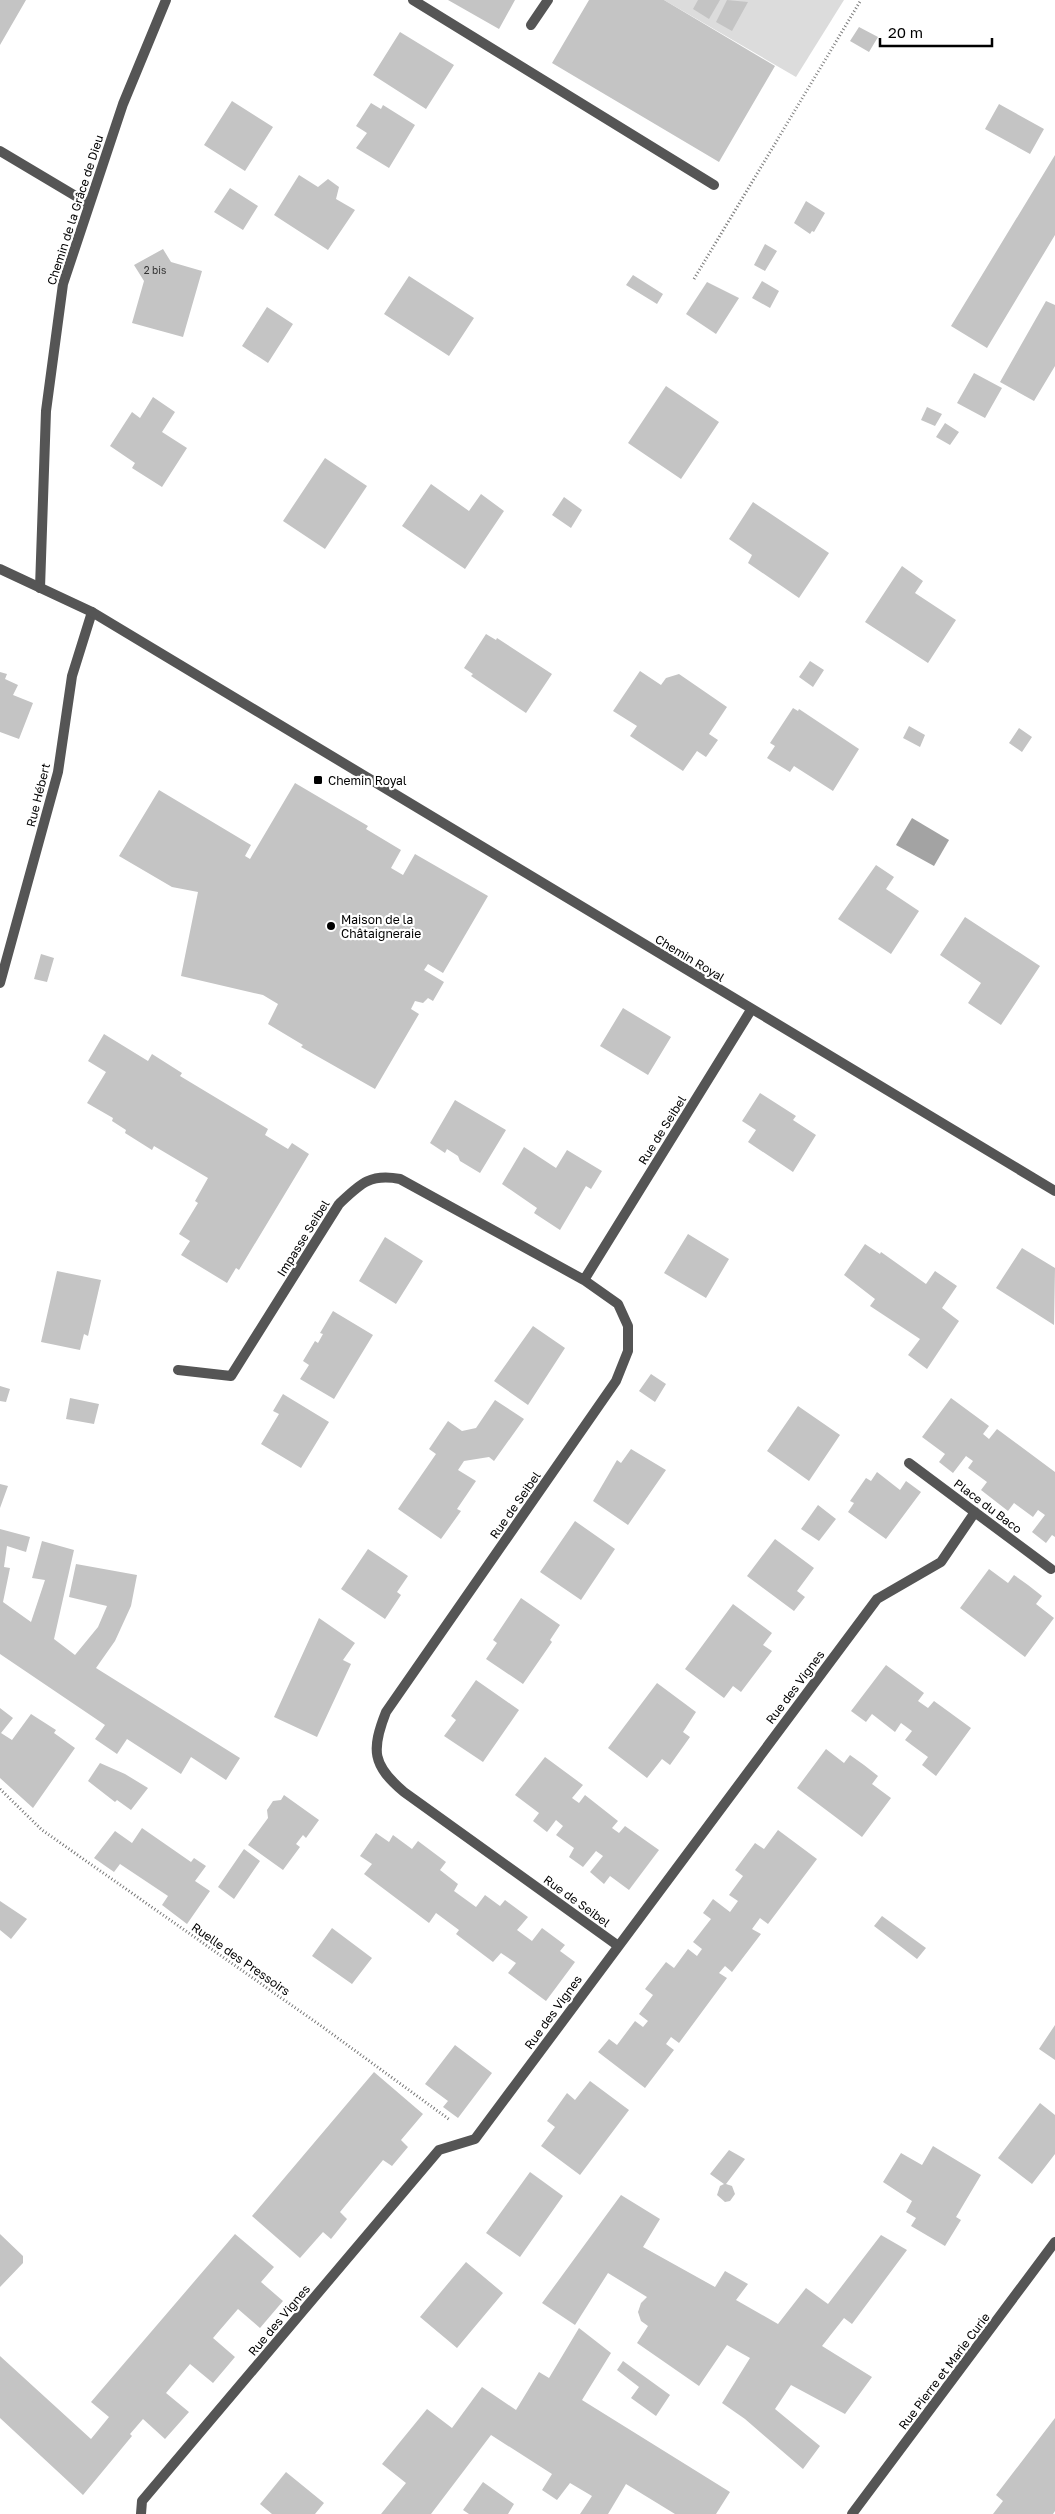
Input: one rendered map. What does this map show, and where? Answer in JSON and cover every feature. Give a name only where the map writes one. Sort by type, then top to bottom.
[{"type":"street","name":"Chemin de la Grâce de Dieu","points":[[40,588],[46,411],[62,284],[123,104],[166,0]]},
{"type":"street","points":[[413,0],[714,185]]},
{"type":"street","points":[[531,26],[548,0]]},
{"type":"street","points":[[0,151],[89,204]]},
{"type":"street","name":"Chemin Royal","points":[[0,569],[92,612],[751,1010],[1055,1191]]},
{"type":"street","name":"Rue Hébert","points":[[0,983],[58,772],[72,676],[92,612]]},
{"type":"street","name":"Rue de Seibel","points":[[618,1945],[404,1792],[389,1779],[379,1766],[375,1751],[378,1733],[386,1712],[616,1381],[628,1351],[628,1326],[618,1304],[584,1280],[751,1010]]},
{"type":"street","name":"Impasse Seibel","points":[[178,1370],[231,1376],[339,1204],[355,1189],[382,1175],[400,1179],[584,1280]]},
{"type":"street","name":"Place du Baco","points":[[909,1463],[1051,1569]]},
{"type":"street","name":"Rue des Vignes","points":[[141,2514],[142,2501],[439,2150],[475,2138],[877,1599],[940,1562],[976,1512]]},
{"type":"street","name":"Rue Pierre et Marie Curie","points":[[852,2514],[1055,2242]]},
{"type":"path","points":[[694,279],[861,0]]},
{"type":"path","name":"Ruelle des Pressoirs","points":[[0,1789],[42,1830],[324,2028],[475,2138]]},
{"type":"shaded area","points":[[664,0],[844,0],[796,77]]},
{"type":"shaded area","points":[[912,818],[949,840],[934,866],[896,845]]},
{"type":"building","points":[[0,0],[26,0],[0,45]]},
{"type":"building","points":[[448,0],[515,0],[499,29]]},
{"type":"building","points":[[589,0],[664,0],[775,66],[719,162],[552,63]]},
{"type":"building","points":[[698,0],[720,0],[709,19],[693,9]]},
{"type":"building","points":[[727,0],[748,2],[732,31],[716,22]]},
{"type":"building","points":[[859,27],[878,37],[869,52],[850,41]]},
{"type":"building","points":[[400,32],[454,65],[426,109],[373,75]]},
{"type":"building","points":[[232,101],[273,127],[245,171],[204,145]]},
{"type":"building","points":[[371,103],[381,109],[383,105],[415,125],[389,168],[356,148],[367,133],[356,126]]},
{"type":"building","points":[[999,104],[1044,129],[1030,154],[985,129]]},
{"type":"building","points":[[1055,155],[1055,235],[987,348],[951,326]]},
{"type":"building","points":[[299,175],[318,187],[328,179],[339,187],[336,199],[355,210],[328,250],[274,215]]},
{"type":"building","points":[[230,188],[258,206],[243,230],[214,212]]},
{"type":"building","points":[[806,201],[825,213],[814,232],[812,231],[810,234],[794,223]]},
{"type":"building","points":[[765,244],[777,251],[765,271],[754,265]]},
{"type":"building","points":[[163,249],[171,262],[202,271],[183,337],[132,323],[144,281],[134,265]]},
{"type":"building","points":[[633,275],[663,294],[657,304],[626,285]]},
{"type":"building","points":[[409,276],[474,318],[449,356],[384,314]]},
{"type":"building","points":[[762,281],[779,291],[770,308],[752,298]]},
{"type":"building","points":[[707,282],[739,298],[716,334],[686,314]]},
{"type":"building","points":[[1046,301],[1055,305],[1055,366],[1034,401],[1000,382]]},
{"type":"building","points":[[267,307],[293,324],[268,363],[242,346]]},
{"type":"building","points":[[974,373],[1002,388],[985,418],[957,403]]},
{"type":"building","points":[[666,386],[719,422],[681,479],[628,443]]},
{"type":"building","points":[[153,397],[175,412],[162,432],[187,448],[162,487],[132,468],[135,463],[110,446],[132,412],[140,418]]},
{"type":"building","points":[[927,407],[942,414],[935,426],[921,420]]},
{"type":"building","points":[[945,423],[959,432],[950,445],[936,437]]},
{"type":"building","points":[[325,458],[367,486],[325,549],[283,521]]},
{"type":"building","points":[[431,484],[469,511],[481,494],[504,511],[465,569],[402,526]]},
{"type":"building","points":[[564,497],[582,510],[571,528],[552,515]]},
{"type":"building","points":[[753,502],[829,553],[799,598],[748,563],[752,555],[729,539]]},
{"type":"building","points":[[902,566],[923,581],[915,593],[956,620],[928,663],[865,622]]},
{"type":"building","points":[[486,634],[496,640],[497,638],[552,674],[526,713],[471,676],[473,674],[464,668]]},
{"type":"building","points":[[810,661],[824,670],[813,687],[799,677]]},
{"type":"building","points":[[640,671],[661,685],[666,678],[679,674],[727,707],[709,734],[718,740],[706,757],[697,751],[683,771],[630,736],[637,726],[613,711]]},
{"type":"building","points":[[0,672],[7,674],[5,679],[18,685],[13,695],[33,703],[19,739],[0,732]]},
{"type":"building","points":[[793,708],[798,711],[799,709],[859,749],[833,791],[794,766],[790,772],[767,758],[775,746],[770,743]]},
{"type":"building","points":[[909,726],[925,735],[920,747],[903,738]]},
{"type":"building","points":[[1019,728],[1032,737],[1022,752],[1009,743]]},
{"type":"building","name":"Maison de la Châtaigneraie","points":[[295,783],[368,826],[366,829],[401,850],[391,868],[403,875],[415,854],[488,896],[443,973],[428,964],[424,970],[444,982],[433,1001],[428,998],[423,1003],[415,1001],[411,1009],[419,1014],[375,1089],[301,1047],[303,1045],[268,1024],[278,1004],[263,995],[181,976],[198,892],[172,887],[119,856],[159,790],[251,845],[245,856],[250,859]]},
{"type":"building","points":[[876,865],[894,877],[886,889],[919,911],[891,954],[838,919]]},
{"type":"building","points":[[965,917],[1040,966],[1001,1025],[968,1003],[981,983],[940,955]]},
{"type":"building","points":[[41,954],[54,958],[47,982],[34,979]]},
{"type":"building","points":[[623,1008],[671,1037],[648,1075],[600,1046]]},
{"type":"building","points":[[104,1034],[148,1061],[152,1054],[182,1073],[180,1076],[268,1129],[265,1135],[288,1149],[292,1143],[309,1154],[239,1270],[236,1268],[227,1283],[181,1255],[190,1241],[179,1234],[198,1203],[195,1201],[208,1178],[154,1146],[152,1150],[125,1133],[126,1130],[112,1121],[113,1118],[87,1103],[106,1072],[88,1061]]},
{"type":"building","points":[[760,1093],[796,1116],[793,1120],[816,1135],[793,1172],[748,1142],[756,1130],[742,1121]]},
{"type":"building","points":[[455,1100],[506,1130],[480,1173],[460,1161],[458,1156],[447,1149],[445,1153],[430,1143]]},
{"type":"building","points":[[524,1147],[556,1168],[567,1150],[602,1171],[591,1189],[586,1186],[560,1230],[534,1213],[537,1208],[502,1184]]},
{"type":"building","points":[[688,1234],[729,1259],[706,1298],[664,1273]]},
{"type":"building","points":[[385,1237],[423,1261],[396,1304],[359,1281]]},
{"type":"building","points":[[865,1244],[880,1254],[881,1252],[926,1284],[935,1271],[957,1286],[942,1308],[959,1321],[927,1369],[908,1355],[920,1339],[870,1306],[875,1299],[844,1275]]},
{"type":"building","points":[[1022,1248],[1055,1268],[1054,1325],[996,1288]]},
{"type":"building","points":[[57,1271],[101,1280],[88,1336],[84,1334],[80,1350],[41,1342]]},
{"type":"building","points":[[333,1311],[373,1335],[334,1399],[300,1379],[309,1365],[303,1361],[315,1341],[318,1343],[323,1334],[320,1333]]},
{"type":"building","points":[[533,1326],[565,1348],[528,1405],[494,1381]]},
{"type":"building","points":[[651,1374],[666,1384],[655,1402],[639,1391]]},
{"type":"building","points":[[0,1386],[10,1389],[6,1402],[0,1401]]},
{"type":"building","points":[[283,1394],[329,1422],[301,1468],[261,1444],[279,1414],[273,1411]]},
{"type":"building","points":[[70,1398],[99,1404],[94,1424],[66,1419]]},
{"type":"building","points":[[951,1398],[989,1426],[983,1434],[989,1439],[997,1429],[1055,1472],[1055,1537],[1052,1535],[1046,1543],[1032,1532],[1045,1515],[1038,1510],[1033,1517],[1014,1503],[1008,1511],[981,1490],[987,1482],[968,1468],[973,1461],[966,1456],[953,1473],[939,1462],[945,1454],[922,1437]]},
{"type":"building","points":[[495,1400],[524,1419],[494,1461],[489,1457],[464,1461],[458,1470],[476,1481],[457,1509],[461,1511],[441,1539],[398,1509],[436,1454],[429,1449],[448,1421],[462,1431],[476,1428]]},
{"type":"building","points":[[798,1406],[840,1435],[809,1481],[767,1451]]},
{"type":"building","points":[[631,1449],[666,1470],[628,1525],[593,1501],[617,1460],[621,1463]]},
{"type":"building","points":[[877,1472],[900,1490],[906,1481],[921,1492],[886,1539],[848,1512],[854,1503],[850,1501],[866,1478],[871,1481]]},
{"type":"building","points":[[0,1484],[8,1486],[0,1508]]},
{"type":"building","points":[[818,1505],[836,1519],[819,1541],[801,1529]]},
{"type":"building","points":[[575,1521],[615,1549],[581,1600],[540,1572]]},
{"type":"building","points":[[0,1529],[30,1537],[26,1552],[7,1546],[4,1567],[10,1568],[3,1602],[31,1622],[45,1580],[32,1578],[42,1541],[74,1550],[54,1639],[75,1655],[98,1627],[107,1606],[69,1597],[76,1564],[137,1575],[131,1606],[115,1641],[96,1668],[240,1758],[226,1780],[191,1757],[181,1774],[127,1739],[117,1754],[95,1739],[105,1725],[0,1654]]},
{"type":"building","points":[[775,1539],[814,1568],[797,1591],[805,1597],[794,1611],[747,1576]]},
{"type":"building","points":[[368,1549],[408,1576],[397,1592],[401,1595],[385,1619],[341,1589]]},
{"type":"building","points":[[989,1569],[1008,1583],[1014,1575],[1028,1585],[1042,1596],[1036,1604],[1054,1618],[1025,1657],[960,1608]]},
{"type":"building","points":[[521,1598],[560,1625],[550,1640],[552,1642],[523,1684],[486,1659],[497,1643],[493,1640]]},
{"type":"building","points":[[733,1604],[772,1633],[763,1645],[772,1651],[741,1692],[733,1686],[724,1698],[685,1669]]},
{"type":"building","points":[[319,1618],[355,1643],[343,1660],[351,1664],[317,1737],[274,1717]]},
{"type":"building","points":[[886,1665],[924,1693],[918,1701],[928,1708],[934,1701],[971,1728],[936,1776],[922,1765],[928,1757],[905,1740],[912,1731],[901,1723],[895,1732],[872,1714],[866,1722],[851,1711]]},
{"type":"building","points":[[476,1680],[519,1710],[483,1762],[444,1736],[456,1720],[451,1716]]},
{"type":"building","points":[[657,1683],[696,1712],[683,1732],[690,1737],[670,1765],[662,1759],[647,1778],[608,1748]]},
{"type":"building","points":[[0,1708],[13,1718],[1,1733],[12,1740],[31,1714],[56,1730],[54,1733],[75,1748],[33,1808],[0,1778]]},
{"type":"building","points":[[826,1749],[844,1763],[850,1755],[864,1765],[878,1776],[872,1784],[891,1798],[862,1837],[797,1788]]},
{"type":"building","points":[[545,1757],[583,1785],[572,1798],[579,1803],[585,1795],[618,1821],[612,1828],[619,1833],[625,1826],[659,1850],[629,1890],[610,1876],[604,1884],[590,1872],[603,1856],[596,1851],[583,1867],[569,1857],[574,1848],[556,1835],[563,1826],[556,1820],[547,1832],[533,1821],[539,1813],[515,1795]]},
{"type":"building","points":[[100,1763],[125,1774],[148,1788],[131,1810],[117,1800],[115,1802],[88,1781]]},
{"type":"building","points":[[284,1795],[319,1820],[306,1838],[303,1835],[296,1844],[300,1847],[283,1870],[248,1845],[268,1818],[267,1810],[273,1801],[281,1800]]},
{"type":"building","points":[[142,1828],[191,1862],[194,1858],[206,1866],[195,1881],[210,1891],[187,1924],[162,1905],[168,1896],[120,1864],[114,1872],[94,1858],[115,1831],[132,1843]]},
{"type":"building","points":[[778,1830],[817,1859],[768,1924],[760,1918],[752,1929],[761,1934],[732,1972],[725,1966],[719,1973],[727,1978],[679,2043],[671,2037],[666,2044],[674,2050],[645,2088],[598,2052],[609,2039],[617,2045],[635,2021],[643,2027],[648,2021],[639,2014],[653,1995],[645,1989],[666,1962],[674,1968],[688,1949],[697,1956],[702,1949],[693,1942],[711,1919],[703,1913],[713,1899],[730,1912],[738,1901],[729,1895],[743,1876],[735,1870],[755,1843],[764,1849]]},
{"type":"building","points":[[376,1833],[389,1842],[393,1835],[412,1849],[418,1841],[446,1862],[440,1870],[458,1884],[454,1891],[476,1907],[485,1895],[500,1906],[505,1900],[528,1917],[517,1930],[532,1941],[542,1928],[565,1945],[560,1951],[575,1962],[546,2001],[508,1973],[516,1963],[501,1953],[493,1962],[456,1934],[459,1930],[436,1913],[429,1923],[364,1874],[372,1864],[360,1856]]},
{"type":"building","points":[[244,1849],[260,1861],[234,1899],[218,1887]]},
{"type":"building","points":[[0,1901],[27,1919],[11,1939],[0,1930]]},
{"type":"building","points":[[882,1916],[926,1948],[917,1959],[874,1926]]},
{"type":"building","points":[[332,1928],[372,1958],[352,1984],[312,1956]]},
{"type":"building","points":[[1055,2025],[1055,2060],[1039,2049]]},
{"type":"building","points":[[455,2045],[492,2073],[458,2118],[443,2107],[448,2101],[425,2084]]},
{"type":"building","points":[[374,2072],[423,2114],[401,2140],[408,2147],[392,2166],[383,2160],[340,2212],[347,2219],[331,2239],[323,2232],[300,2258],[252,2216]]},
{"type":"building","points":[[590,2081],[629,2110],[580,2175],[541,2146],[555,2127],[547,2121],[567,2093],[575,2100]]},
{"type":"building","points":[[1040,2103],[1055,2115],[1055,2154],[1032,2184],[998,2158]]},
{"type":"building","points":[[933,2146],[981,2175],[956,2217],[961,2220],[945,2246],[911,2226],[916,2218],[906,2212],[912,2201],[883,2182],[901,2153],[922,2165]]},
{"type":"building","points":[[729,2150],[745,2159],[726,2184],[732,2186],[735,2194],[730,2201],[725,2202],[717,2195],[720,2186],[724,2184],[710,2174]]},
{"type":"building","points":[[530,2172],[563,2196],[520,2257],[486,2233]]},
{"type":"building","points":[[621,2195],[660,2219],[643,2247],[715,2287],[725,2271],[748,2284],[736,2300],[778,2324],[806,2288],[828,2304],[881,2235],[907,2250],[852,2324],[844,2318],[822,2346],[872,2377],[845,2414],[791,2385],[775,2409],[820,2446],[803,2469],[745,2419],[722,2403],[750,2358],[727,2345],[699,2386],[637,2343],[648,2326],[641,2321],[638,2312],[641,2303],[647,2297],[608,2273],[575,2325],[542,2303]]},
{"type":"building","points":[[0,2234],[23,2256],[23,2263],[0,2287]]},
{"type":"building","points":[[235,2234],[274,2267],[261,2282],[283,2301],[260,2328],[238,2309],[213,2338],[235,2357],[213,2383],[190,2364],[166,2393],[189,2412],[165,2439],[143,2419],[130,2434],[132,2436],[83,2495],[0,2418],[0,2356],[91,2439],[109,2417],[91,2402]]},
{"type":"building","points":[[466,2262],[503,2293],[457,2348],[420,2317]]},
{"type":"building","points":[[579,2328],[611,2353],[582,2400],[730,2492],[716,2514],[675,2514],[626,2484],[608,2514],[580,2514],[592,2496],[570,2483],[557,2500],[542,2490],[552,2474],[491,2435],[431,2514],[381,2514],[406,2483],[382,2464],[427,2409],[452,2428],[482,2387],[516,2410],[539,2372],[549,2378]]},
{"type":"building","points":[[623,2361],[670,2395],[656,2416],[631,2398],[639,2387],[617,2370]]},
{"type":"building","points":[[1055,2418],[1055,2511],[1053,2514],[993,2514],[1003,2501],[996,2495]]},
{"type":"building","points":[[286,2472],[324,2503],[315,2514],[272,2514],[260,2504]]},
{"type":"building","points":[[483,2482],[514,2504],[508,2514],[469,2514],[463,2510]]},
{"type":"place","name":"Chemin Royal","points":[[318,780]]},
{"type":"place","name":"Maison de la Châtaigneraie","points":[[331,926]]}]
